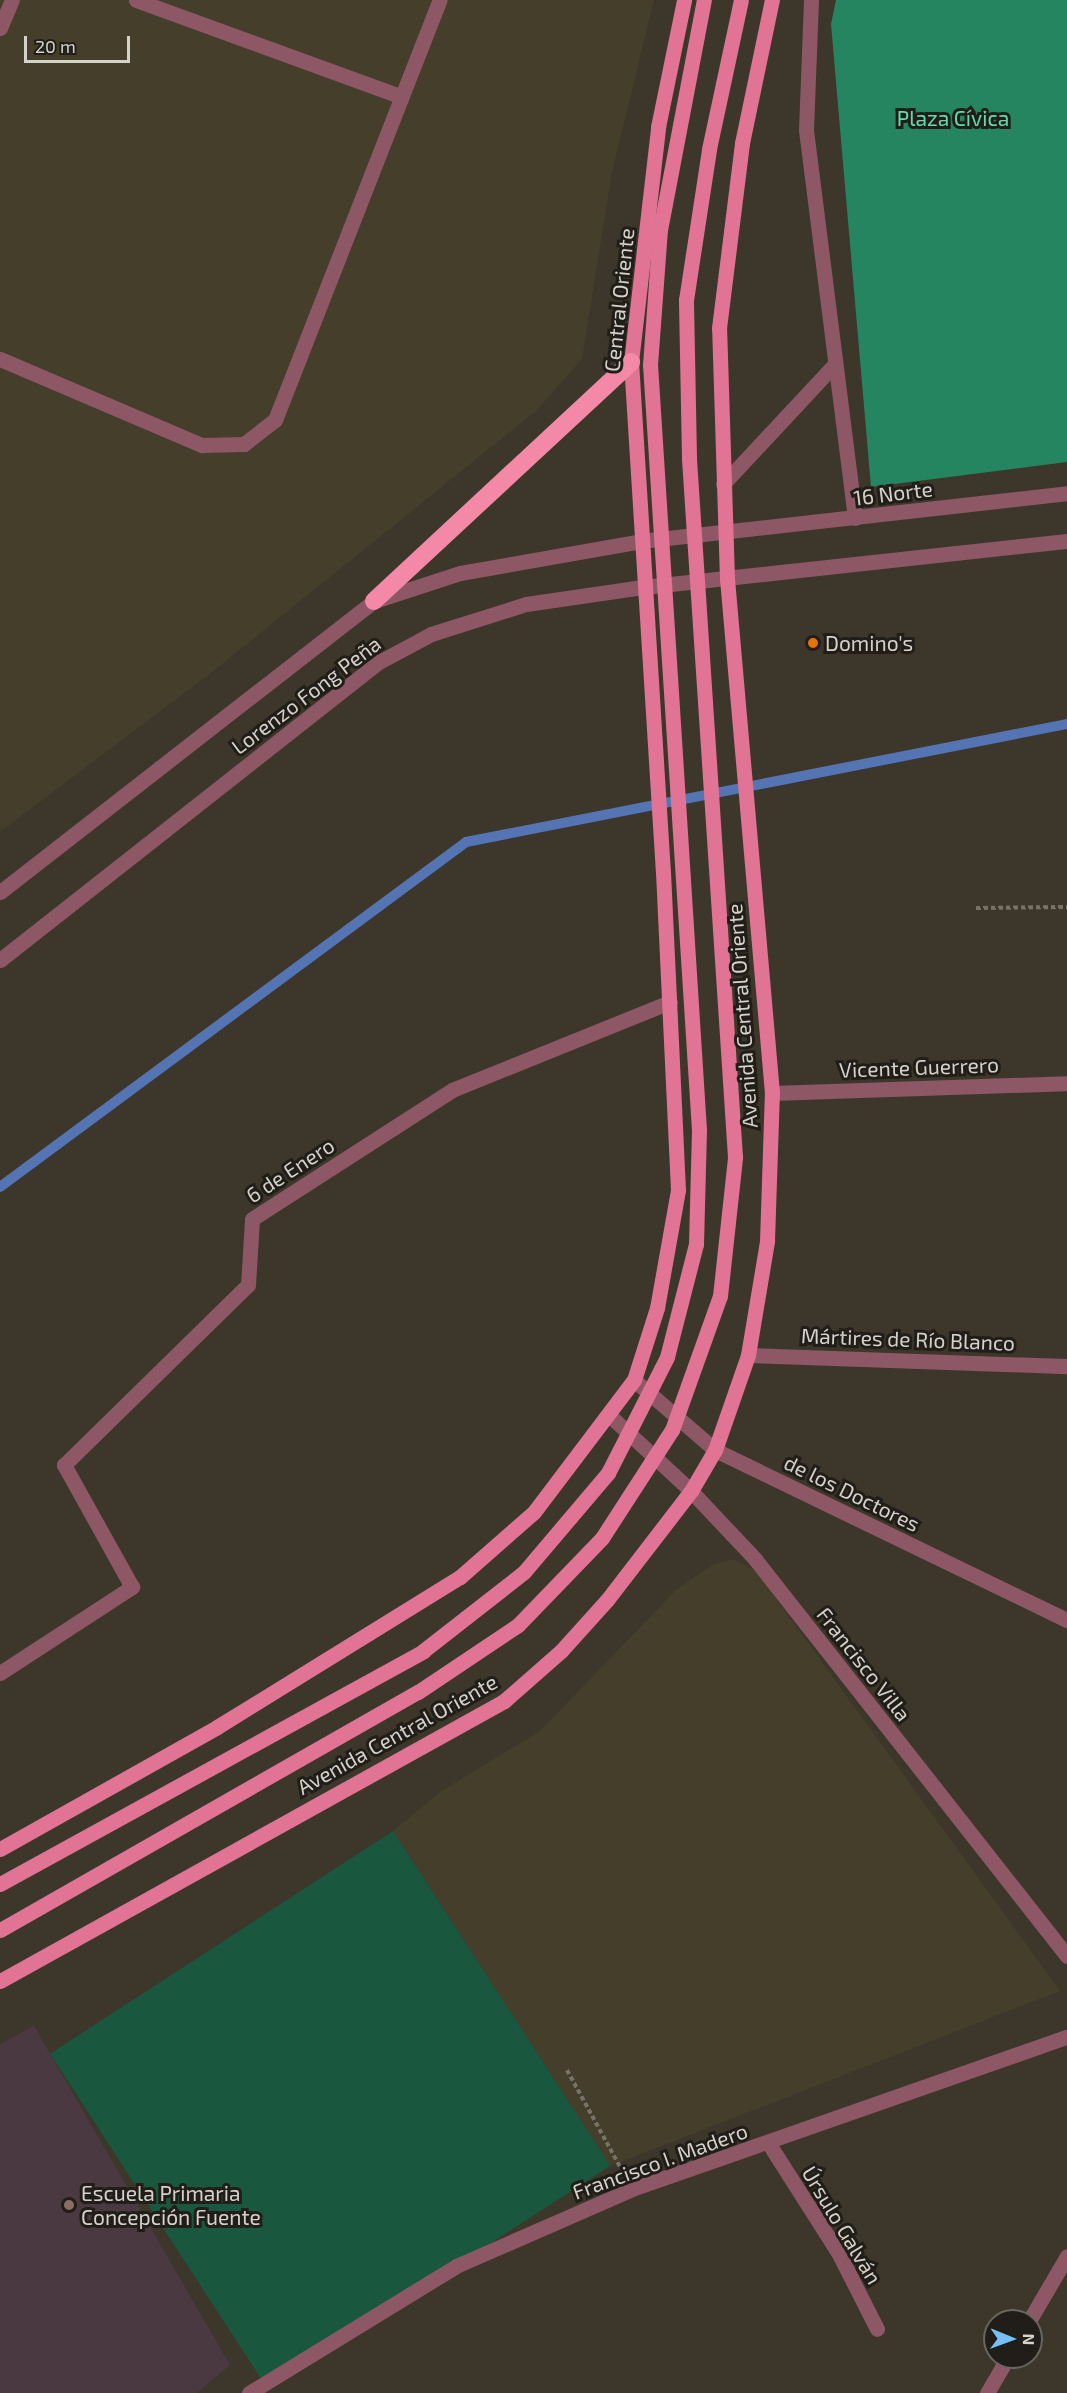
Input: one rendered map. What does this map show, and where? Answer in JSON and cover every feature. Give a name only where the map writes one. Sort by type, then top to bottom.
[{"type":"highway","points":[[374,602],[631,362]]},
{"type":"main road","name":"Central Oriente","points":[[670,1002],[640,542],[631,362],[658,127],[684,0]]},
{"type":"main road","points":[[0,1884],[423,1651],[524,1572],[608,1473],[667,1357],[696,1244],[699,1130],[650,365],[660,230],[704,0]]},
{"type":"main road","points":[[0,1930],[418,1692],[518,1625],[602,1538],[672,1430],[720,1296],[735,1157],[689,458],[686,300],[709,149],[741,0]]},
{"type":"main road","points":[[728,579],[719,328],[742,143],[772,0]]},
{"type":"main road","name":"Avenida Central Oriente","points":[[0,1981],[504,1701],[561,1651],[607,1600],[692,1491],[715,1450],[748,1355],[767,1241],[772,1093],[728,579]]},
{"type":"main road","points":[[0,1849],[217,1726],[460,1577],[534,1512],[634,1380],[657,1308],[678,1190],[670,1002]]},
{"type":"street","points":[[0,28],[12,0]]},
{"type":"street","points":[[136,0],[400,96]]},
{"type":"street","points":[[0,359],[202,445],[244,444],[275,420],[400,96],[440,0]]},
{"type":"street","points":[[811,0],[806,130],[833,366],[855,518]]},
{"type":"street","points":[[723,484],[833,366]]},
{"type":"street","name":"16 Norte","points":[[725,534],[1067,493]]},
{"type":"street","name":"Lorenzo Fong Peña","points":[[0,892],[374,602],[460,573],[640,542],[725,534]]},
{"type":"street","points":[[728,579],[1067,541]]},
{"type":"street","name":"Lorenzo Fong Peña","points":[[0,960],[379,662],[431,634],[526,604],[643,587],[728,579]]},
{"type":"street","name":"6 de Enero","points":[[0,1672],[132,1587],[64,1465],[248,1285],[252,1219],[452,1090],[670,1002]]},
{"type":"street","name":"Vicente Guerrero","points":[[772,1093],[1067,1083]]},
{"type":"street","name":"Mártires de Río Blanco","points":[[748,1355],[1067,1366]]},
{"type":"street","name":"de los Doctores","points":[[634,1380],[715,1450],[1067,1620]]},
{"type":"street","name":"Francisco Villa","points":[[609,1415],[692,1491],[755,1559],[1067,1956]]},
{"type":"street","name":"Francisco I. Madero","points":[[253,2390],[456,2266],[632,2189],[769,2144],[1067,2037]]},
{"type":"street","name":"Úrsulo Galván","points":[[769,2144],[839,2254],[877,2329]]},
{"type":"street","points":[[1036,2309],[1067,2256]]},
{"type":"street","points":[[987,2393],[1001,2369]]},
{"type":"street","name":"Francisco I. Madero","points":[[253,2390],[274,2393]]},
{"type":"path","points":[[976,908],[1067,907]]},
{"type":"path","points":[[567,2070],[632,2189]]},
{"type":"shaded area","points":[[0,0],[654,0],[612,172],[582,359],[537,410],[211,673],[0,832]]},
{"type":"shaded area","points":[[733,1559],[756,1571],[1060,1991],[610,2166],[393,1831],[440,1792],[540,1731],[677,1589],[714,1564]]},
{"type":"shaded area","name":"Escuela Primaria Concepción Fuente","points":[[34,2026],[230,2365],[197,2393],[0,2393],[0,2044]]},
{"type":"green space","name":"Plaza Cívica","points":[[836,0],[1067,0],[1067,462],[871,487],[831,24]]},
{"type":"green space","points":[[393,1831],[610,2166],[267,2388],[50,2054]]},
{"type":"waterway","points":[[0,1187],[466,842],[1067,724]]},
{"type":"place","name":"Domino's","points":[[813,643]]},
{"type":"place","name":"Escuela Primaria Concepción Fuente","points":[[69,2205]]}]
